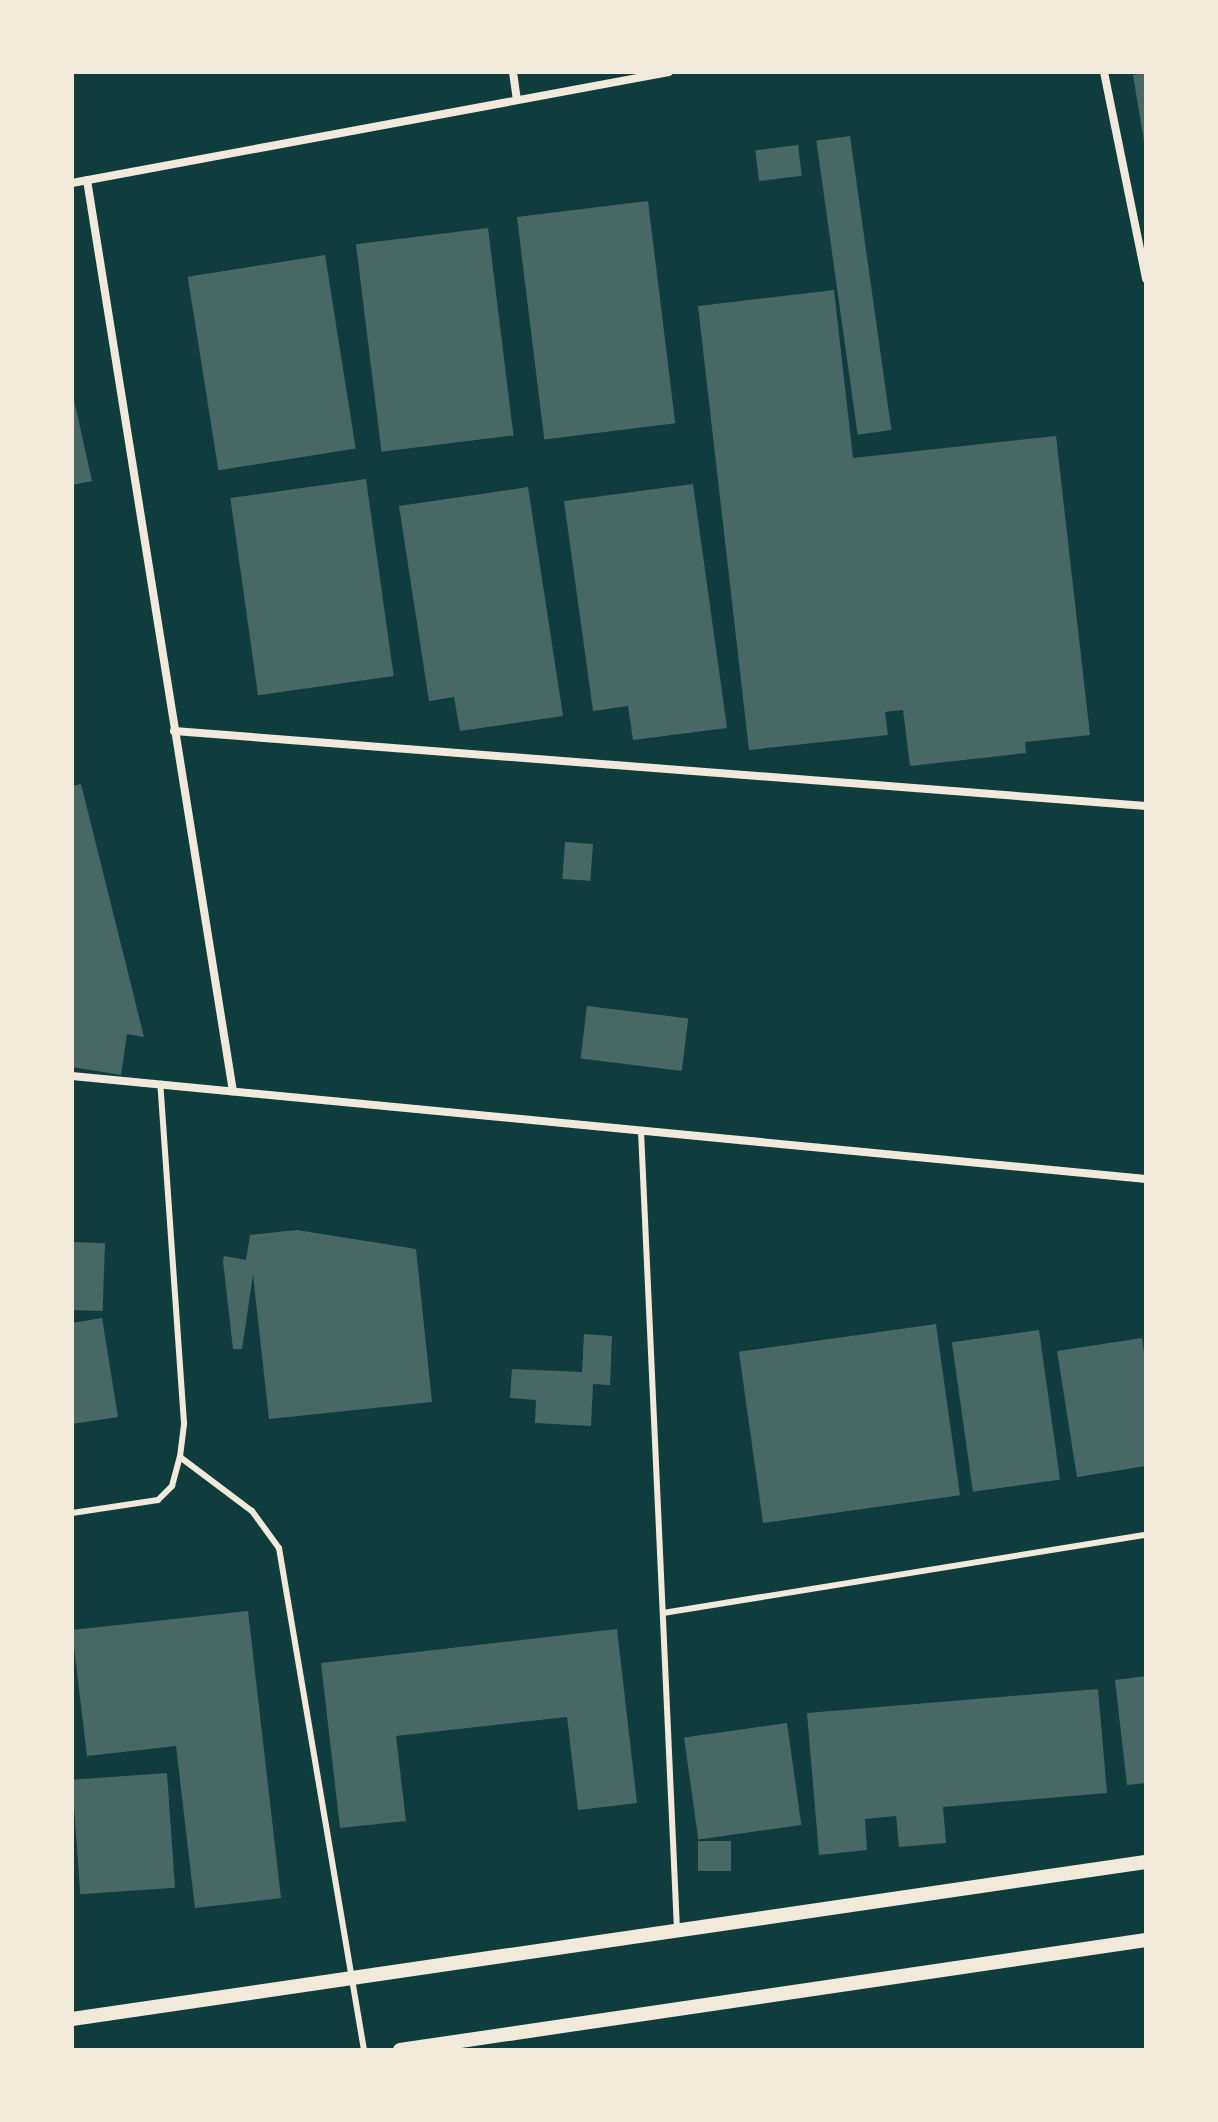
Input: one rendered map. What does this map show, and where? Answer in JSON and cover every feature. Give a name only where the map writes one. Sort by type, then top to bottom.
[{"type":"street","points":[[513,72],[517,100]]},
{"type":"street","points":[[72,183],[669,72]]},
{"type":"street","points":[[1104,72],[1146,279]]},
{"type":"street","points":[[87,180],[233,1091]]},
{"type":"street","points":[[174,731],[1146,806]]},
{"type":"street","points":[[72,1076],[1146,1179]]},
{"type":"street","points":[[72,2019],[1146,1862]]},
{"type":"street","points":[[400,2050],[1146,1940]]},
{"type":"lane","points":[[72,1513],[158,1500],[172,1486],[180,1457],[184,1423],[160,1084]]},
{"type":"lane","points":[[641,1131],[677,1930]]},
{"type":"lane","points":[[180,1457],[252,1511],[279,1548],[364,2050]]},
{"type":"lane","points":[[663,1613],[1146,1535]]},
{"type":"building","points":[[1146,73],[1146,141],[1144,141],[1133,75]]},
{"type":"building","points":[[850,136],[891,430],[858,435],[816,141]]},
{"type":"building","points":[[798,145],[802,176],[759,181],[755,150]]},
{"type":"building","points":[[648,201],[675,423],[544,439],[517,217]]},
{"type":"building","points":[[488,228],[513,435],[381,452],[356,244]]},
{"type":"building","points":[[325,255],[356,449],[218,470],[188,277]]},
{"type":"building","points":[[834,290],[853,458],[1056,436],[1090,735],[1025,742],[1026,753],[910,766],[903,710],[885,712],[888,735],[749,750],[698,306]]},
{"type":"building","points":[[72,391],[92,481],[72,485]]},
{"type":"building","points":[[366,479],[394,676],[258,695],[230,498]]},
{"type":"building","points":[[693,484],[727,728],[633,740],[628,706],[593,711],[564,501]]},
{"type":"building","points":[[528,487],[563,716],[460,731],[454,697],[429,701],[399,506]]},
{"type":"building","points":[[81,784],[144,1037],[127,1034],[121,1075],[72,1067],[72,786]]},
{"type":"building","points":[[565,842],[593,844],[590,881],[562,879]]},
{"type":"building","points":[[587,1006],[688,1018],[682,1071],[581,1059]]},
{"type":"building","points":[[297,1230],[416,1249],[432,1402],[269,1419],[253,1275],[242,1349],[233,1349],[223,1261],[224,1256],[246,1260],[250,1235]]},
{"type":"building","points":[[72,1242],[105,1243],[103,1311],[72,1310]]},
{"type":"building","points":[[102,1318],[118,1417],[72,1424],[72,1323]]},
{"type":"building","points":[[936,1324],[960,1495],[763,1523],[739,1352]]},
{"type":"building","points":[[1039,1330],[1060,1480],[973,1492],[952,1342]]},
{"type":"building","points":[[584,1334],[612,1336],[610,1385],[593,1384],[591,1426],[535,1423],[536,1400],[510,1398],[512,1369],[582,1372]]},
{"type":"building","points":[[1142,1338],[1146,1366],[1146,1466],[1077,1477],[1057,1351]]},
{"type":"building","points":[[248,1611],[281,1898],[195,1908],[176,1746],[87,1756],[72,1630]]},
{"type":"building","points":[[617,1629],[637,1803],[578,1810],[567,1717],[396,1736],[406,1821],[340,1828],[321,1663]]},
{"type":"building","points":[[1146,1676],[1146,1783],[1127,1785],[1115,1680]]},
{"type":"building","points":[[1098,1689],[1107,1793],[943,1807],[946,1843],[899,1847],[896,1816],[865,1819],[867,1850],[819,1855],[807,1713]]},
{"type":"building","points":[[787,1723],[801,1825],[698,1839],[684,1737]]},
{"type":"building","points":[[167,1773],[175,1888],[80,1894],[72,1780]]},
{"type":"building","points":[[698,1841],[731,1841],[731,1871],[698,1871]]}]
